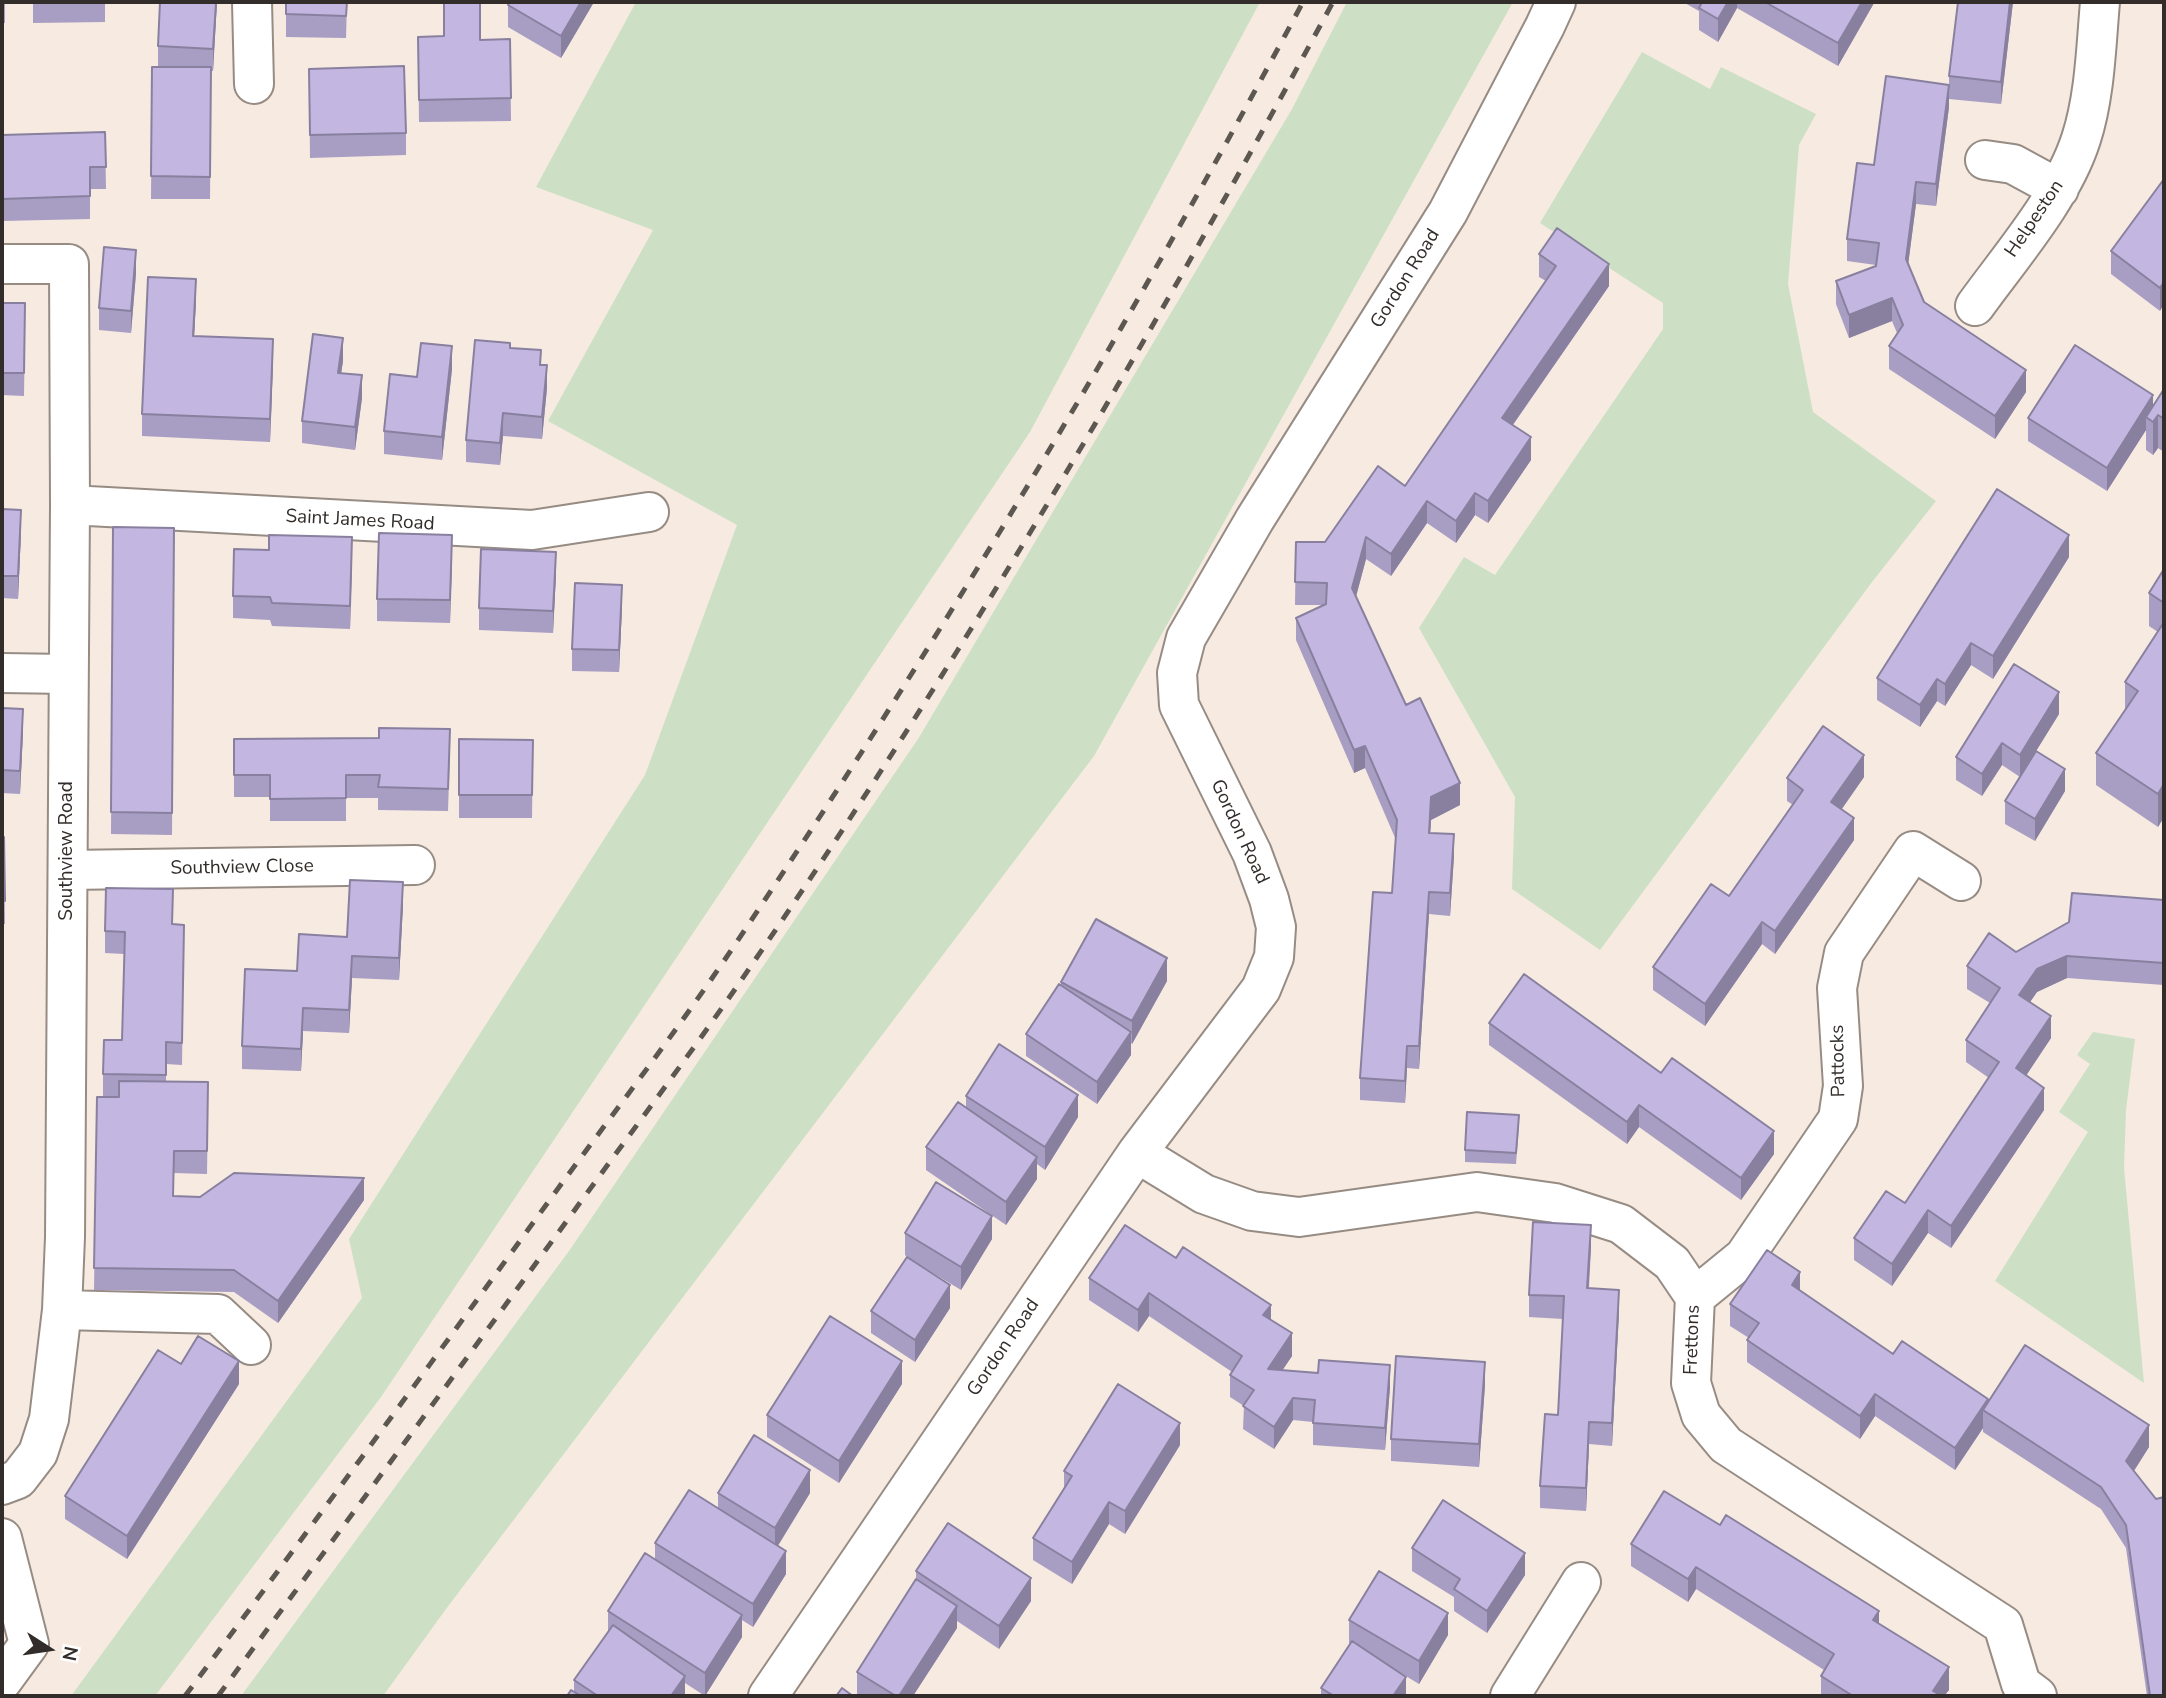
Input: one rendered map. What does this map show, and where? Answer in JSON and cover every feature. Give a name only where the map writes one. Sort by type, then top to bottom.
[{"type":"street","points":[[252,2],[254,84]]},
{"type":"street","name":"Gordon Road","points":[[768,1696],[1138,1153],[1261,989],[1274,957],[1276,927],[1252,853],[1180,705],[1177,673],[1186,638],[1255,519],[1448,212],[1556,2]]},
{"type":"street","name":"Helpeston","points":[[1975,306],[2059,190],[2081,140],[2090,100],[2100,2]]},
{"type":"street","points":[[1985,160],[2013,164],[2059,190]]},
{"type":"street","name":"Southview Road","points":[[2,264],[69,264],[68,870],[62,1310],[49,1419],[38,1453],[18,1479],[2,1485]]},
{"type":"street","name":"Saint James Road","points":[[69,505],[532,530],[649,512]]},
{"type":"street","points":[[2,673],[67,674]]},
{"type":"street","name":"Pattocks","points":[[1695,1297],[1744,1257],[1838,1119],[1843,1086],[1837,988],[1844,953],[1913,851],[1961,881]]},
{"type":"street","name":"Southview Close","points":[[68,870],[415,865]]},
{"type":"street","name":"Frettons","points":[[1138,1153],[1204,1194],[1252,1211],[1299,1217],[1477,1192],[1555,1203],[1621,1224],[1672,1263],[1695,1297],[1691,1383],[1701,1415],[1726,1445],[2003,1625],[2021,1684],[2037,1696]]},
{"type":"street","points":[[62,1310],[218,1314],[251,1345]]},
{"type":"street","points":[[2,1538],[29,1643],[2,1681]]},
{"type":"street","points":[[1521,1692],[1581,1583]]},
{"type":"green space","points":[[636,2],[1260,2],[1030,432],[381,1397],[155,1696],[71,1696],[362,1298],[349,1239],[645,775],[737,525],[548,421],[653,230],[536,187]]},
{"type":"green space","points":[[1347,2],[1513,2],[1094,756],[446,1609],[383,1696],[241,1696],[569,1251],[918,739],[1292,109]]},
{"type":"green space","points":[[1642,52],[1710,89],[1721,67],[1816,114],[1799,145],[1788,284],[1813,412],[1936,501],[1872,582],[1600,950],[1512,889],[1515,797],[1419,628],[1464,557],[1495,575],[1663,329],[1663,303],[1540,223]]},
{"type":"green space","points":[[2093,1032],[2135,1039],[2126,1110],[2124,1168],[2144,1383],[1995,1281],[2088,1132],[2059,1112],[2090,1064],[2077,1055]]},
{"type":"building","points":[[160,2],[216,2],[213,49],[158,46]]},
{"type":"building","points":[[286,2],[347,2],[346,16],[286,14]]},
{"type":"building","points":[[444,2],[480,2],[480,40],[510,39],[511,98],[419,100],[418,37],[444,36]]},
{"type":"building","points":[[510,2],[581,2],[561,36],[508,5]]},
{"type":"building","points":[[1702,2],[1728,2],[1718,19],[1699,8]]},
{"type":"building","points":[[1765,2],[1862,2],[1838,43]]},
{"type":"building","points":[[1958,2],[2010,2],[2001,82],[1949,76]]},
{"type":"building","points":[[404,66],[406,133],[310,135],[309,69]]},
{"type":"building","points":[[152,67],[211,67],[210,177],[151,176]]},
{"type":"building","points":[[1886,76],[1949,85],[1936,184],[1916,182],[1906,259],[1924,302],[2026,370],[1995,416],[1889,346],[1903,325],[1892,298],[1849,315],[1836,281],[1876,266],[1879,243],[1847,239],[1857,163],[1874,165]]},
{"type":"building","points":[[105,132],[106,167],[90,167],[90,196],[2,199],[2,135]]},
{"type":"building","points":[[2164,179],[2164,282],[2160,288],[2111,251]]},
{"type":"building","points":[[1557,228],[1609,264],[1502,418],[1531,437],[1488,501],[1475,493],[1456,521],[1427,501],[1391,554],[1366,537],[1352,588],[1406,705],[1420,698],[1460,783],[1431,797],[1429,833],[1454,834],[1450,893],[1429,892],[1419,1046],[1407,1046],[1405,1081],[1360,1078],[1373,892],[1392,893],[1397,820],[1365,746],[1354,750],[1296,618],[1326,604],[1327,583],[1295,582],[1296,542],[1325,542],[1378,466],[1405,486],[1556,266],[1539,254]]},
{"type":"building","points":[[104,247],[136,250],[131,311],[99,308]]},
{"type":"building","points":[[148,277],[196,279],[193,336],[273,339],[270,419],[142,414]]},
{"type":"building","points":[[2,303],[25,303],[24,373],[2,373]]},
{"type":"building","points":[[313,334],[343,338],[338,373],[362,375],[355,427],[302,421]]},
{"type":"building","points":[[475,340],[510,343],[510,348],[541,350],[540,365],[547,365],[542,417],[503,413],[500,443],[466,440]]},
{"type":"building","points":[[421,343],[452,346],[442,437],[384,431],[390,374],[417,377]]},
{"type":"building","points":[[2075,345],[2153,395],[2107,468],[2028,418]]},
{"type":"building","points":[[2164,389],[2164,419],[2158,415],[2153,422],[2146,417]]},
{"type":"building","points":[[1997,489],[2069,535],[1993,656],[1971,643],[1945,684],[1937,679],[1920,705],[1877,678]]},
{"type":"building","points":[[2,509],[21,510],[18,576],[2,576]]},
{"type":"building","points":[[113,527],[174,528],[172,813],[111,812]]},
{"type":"building","points":[[379,533],[452,535],[450,600],[377,599]]},
{"type":"building","points":[[269,535],[352,537],[350,606],[272,603],[270,597],[233,596],[234,549],[269,550]]},
{"type":"building","points":[[481,549],[556,552],[553,611],[479,608]]},
{"type":"building","points":[[2164,569],[2164,603],[2149,593]]},
{"type":"building","points":[[575,583],[622,585],[619,650],[572,649]]},
{"type":"building","points":[[2164,622],[2164,784],[2158,794],[2096,753],[2138,691],[2125,682]]},
{"type":"building","points":[[2014,664],[2059,692],[2020,755],[2002,743],[1982,774],[1956,757]]},
{"type":"building","points":[[2,708],[23,709],[20,771],[2,770]]},
{"type":"building","points":[[1823,726],[1864,755],[1831,802],[1854,818],[1775,931],[1762,922],[1705,1004],[1653,967],[1711,884],[1729,896],[1803,790],[1787,778]]},
{"type":"building","points":[[379,728],[450,729],[448,789],[378,787],[380,775],[346,775],[346,798],[270,799],[270,775],[234,775],[234,739],[379,738]]},
{"type":"building","points":[[459,739],[533,740],[532,795],[459,795]]},
{"type":"building","points":[[2036,751],[2065,769],[2035,819],[2005,801]]},
{"type":"building","points":[[4,837],[5,901],[2,901]]},
{"type":"building","points":[[350,880],[403,882],[399,958],[352,956],[349,1010],[303,1008],[301,1049],[242,1046],[245,969],[297,971],[299,934],[347,937]]},
{"type":"building","points":[[106,888],[173,889],[172,924],[184,925],[182,1043],[166,1042],[166,1075],[103,1074],[104,1040],[122,1040],[125,932],[105,931]]},
{"type":"building","points":[[2072,893],[2164,900],[2164,963],[2067,956],[2037,969],[2019,995],[2051,1016],[2016,1068],[2044,1088],[1951,1226],[1928,1210],[1892,1264],[1854,1238],[1886,1191],[1905,1203],[1999,1062],[1966,1040],[2000,988],[1967,966],[1989,933],[2016,952],[2069,922]]},
{"type":"building","points":[[1096,919],[1167,958],[1132,1021],[1061,982]]},
{"type":"building","points":[[1524,974],[1661,1073],[1672,1058],[1774,1131],[1741,1178],[1639,1105],[1627,1122],[1489,1023]]},
{"type":"building","points":[[1059,984],[1131,1032],[1097,1082],[1026,1034]]},
{"type":"building","points":[[999,1044],[1078,1095],[1045,1147],[966,1096]]},
{"type":"building","points":[[119,1081],[208,1082],[207,1151],[174,1151],[173,1196],[200,1197],[234,1173],[364,1178],[278,1301],[234,1270],[94,1268],[97,1097],[119,1097]]},
{"type":"building","points":[[958,1102],[1037,1157],[1006,1202],[926,1147]]},
{"type":"building","points":[[1467,1112],[1519,1115],[1516,1153],[1465,1150]]},
{"type":"building","points":[[936,1182],[992,1216],[961,1267],[905,1233]]},
{"type":"building","points":[[1533,1222],[1591,1225],[1587,1288],[1619,1290],[1612,1423],[1589,1422],[1586,1488],[1540,1486],[1545,1414],[1558,1415],[1564,1296],[1529,1295]]},
{"type":"building","points":[[1125,1225],[1176,1258],[1183,1247],[1271,1305],[1263,1315],[1292,1333],[1268,1369],[1318,1373],[1319,1360],[1390,1365],[1385,1428],[1313,1423],[1315,1400],[1293,1398],[1274,1427],[1243,1406],[1254,1390],[1230,1375],[1242,1356],[1149,1293],[1138,1310],[1089,1278]]},
{"type":"building","points":[[1767,1250],[1800,1272],[1792,1285],[1893,1354],[1902,1341],[1988,1399],[1955,1448],[1875,1394],[1860,1416],[1747,1340],[1759,1323],[1730,1304]]},
{"type":"building","points":[[907,1257],[950,1285],[915,1340],[871,1311]]},
{"type":"building","points":[[830,1316],[902,1361],[839,1461],[767,1415]]},
{"type":"building","points":[[198,1336],[239,1361],[127,1536],[65,1496],[158,1350],[181,1364]]},
{"type":"building","points":[[2025,1345],[2149,1425],[2126,1461],[2156,1499],[2164,1497],[2164,1696],[2150,1696],[2126,1525],[2101,1487],[1983,1410]]},
{"type":"building","points":[[1396,1356],[1485,1362],[1479,1444],[1391,1439]]},
{"type":"building","points":[[1118,1384],[1180,1423],[1125,1511],[1109,1502],[1072,1562],[1033,1538],[1072,1476],[1064,1471]]},
{"type":"building","points":[[754,1435],[810,1470],[775,1528],[718,1493]]},
{"type":"building","points":[[689,1490],[786,1551],[753,1604],[655,1543]]},
{"type":"building","points":[[1664,1491],[1720,1525],[1726,1515],[1879,1611],[1873,1620],[1949,1667],[1933,1691],[1942,1696],[1853,1696],[1821,1676],[1834,1654],[1696,1567],[1688,1579],[1631,1544]]},
{"type":"building","points":[[1443,1500],[1525,1553],[1487,1611],[1454,1589],[1460,1579],[1412,1548]]},
{"type":"building","points":[[948,1523],[1031,1578],[999,1626],[916,1571]]},
{"type":"building","points":[[645,1553],[742,1615],[705,1673],[608,1611]]},
{"type":"building","points":[[1379,1571],[1448,1613],[1419,1661],[1349,1620]]},
{"type":"building","points":[[916,1579],[957,1606],[899,1696],[896,1696],[857,1672]]},
{"type":"building","points":[[613,1625],[685,1676],[671,1696],[598,1696],[574,1680]]},
{"type":"building","points":[[1352,1641],[1406,1677],[1393,1696],[1334,1696],[1321,1688]]},
{"type":"building","points":[[842,1688],[853,1696],[836,1696]]},
{"type":"building","points":[[571,1690],[581,1696],[567,1696]]},
{"type":"railway","points":[[185,1696],[668,1040],[810,831],[959,599],[1101,363],[1170,244],[1303,2]]},
{"type":"railway","points":[[218,1696],[687,1056],[831,846],[908,729],[1056,490],[1197,248],[1333,2]]}]
